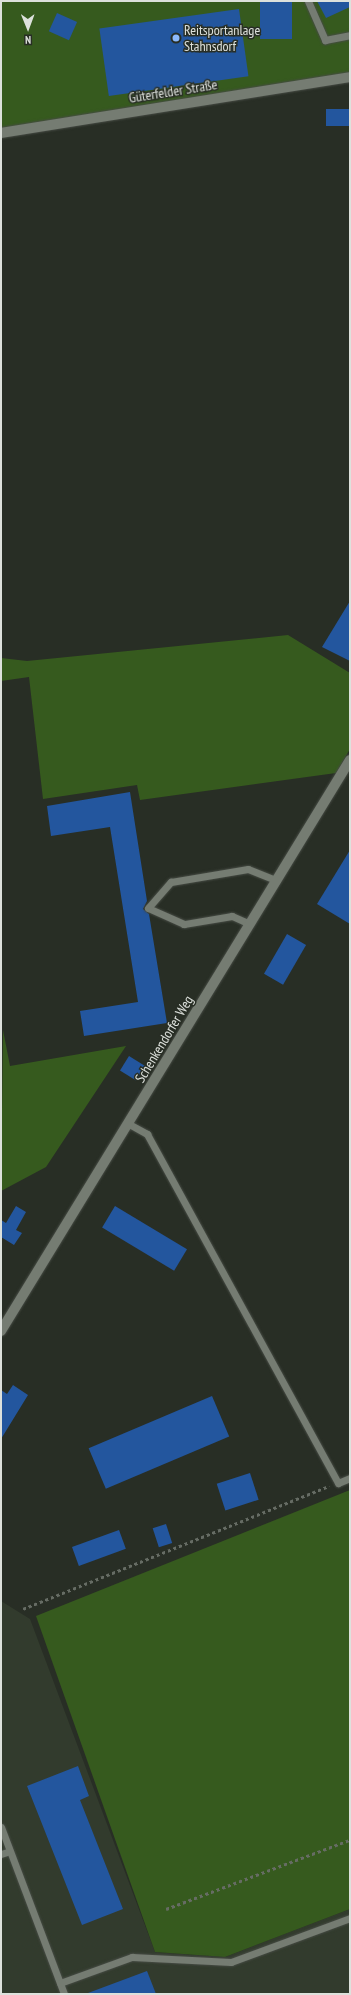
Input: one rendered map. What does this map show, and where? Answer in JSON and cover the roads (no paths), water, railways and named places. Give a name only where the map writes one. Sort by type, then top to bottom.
[{"type":"street","name":"Güterfelder Straße","points":[[1,133],[350,77]]},
{"type":"street","name":"Schenkendorfer Weg","points":[[1,1331],[129,1124],[350,760]]},
{"type":"lane","points":[[308,1],[324,40],[350,35]]},
{"type":"lane","points":[[250,924],[232,916],[184,924],[148,908],[171,882],[248,869],[277,881]]},
{"type":"lane","points":[[129,1124],[147,1134],[338,1483],[350,1478]]},
{"type":"lane","points":[[1,1828],[64,1994]]},
{"type":"lane","points":[[1,1854],[10,1851]]},
{"type":"lane","points":[[60,1983],[132,1957],[231,1962],[350,1918]]},
{"type":"place","name":"Reitsportanlage Stahnsdorf","points":[[176,38]]}]
